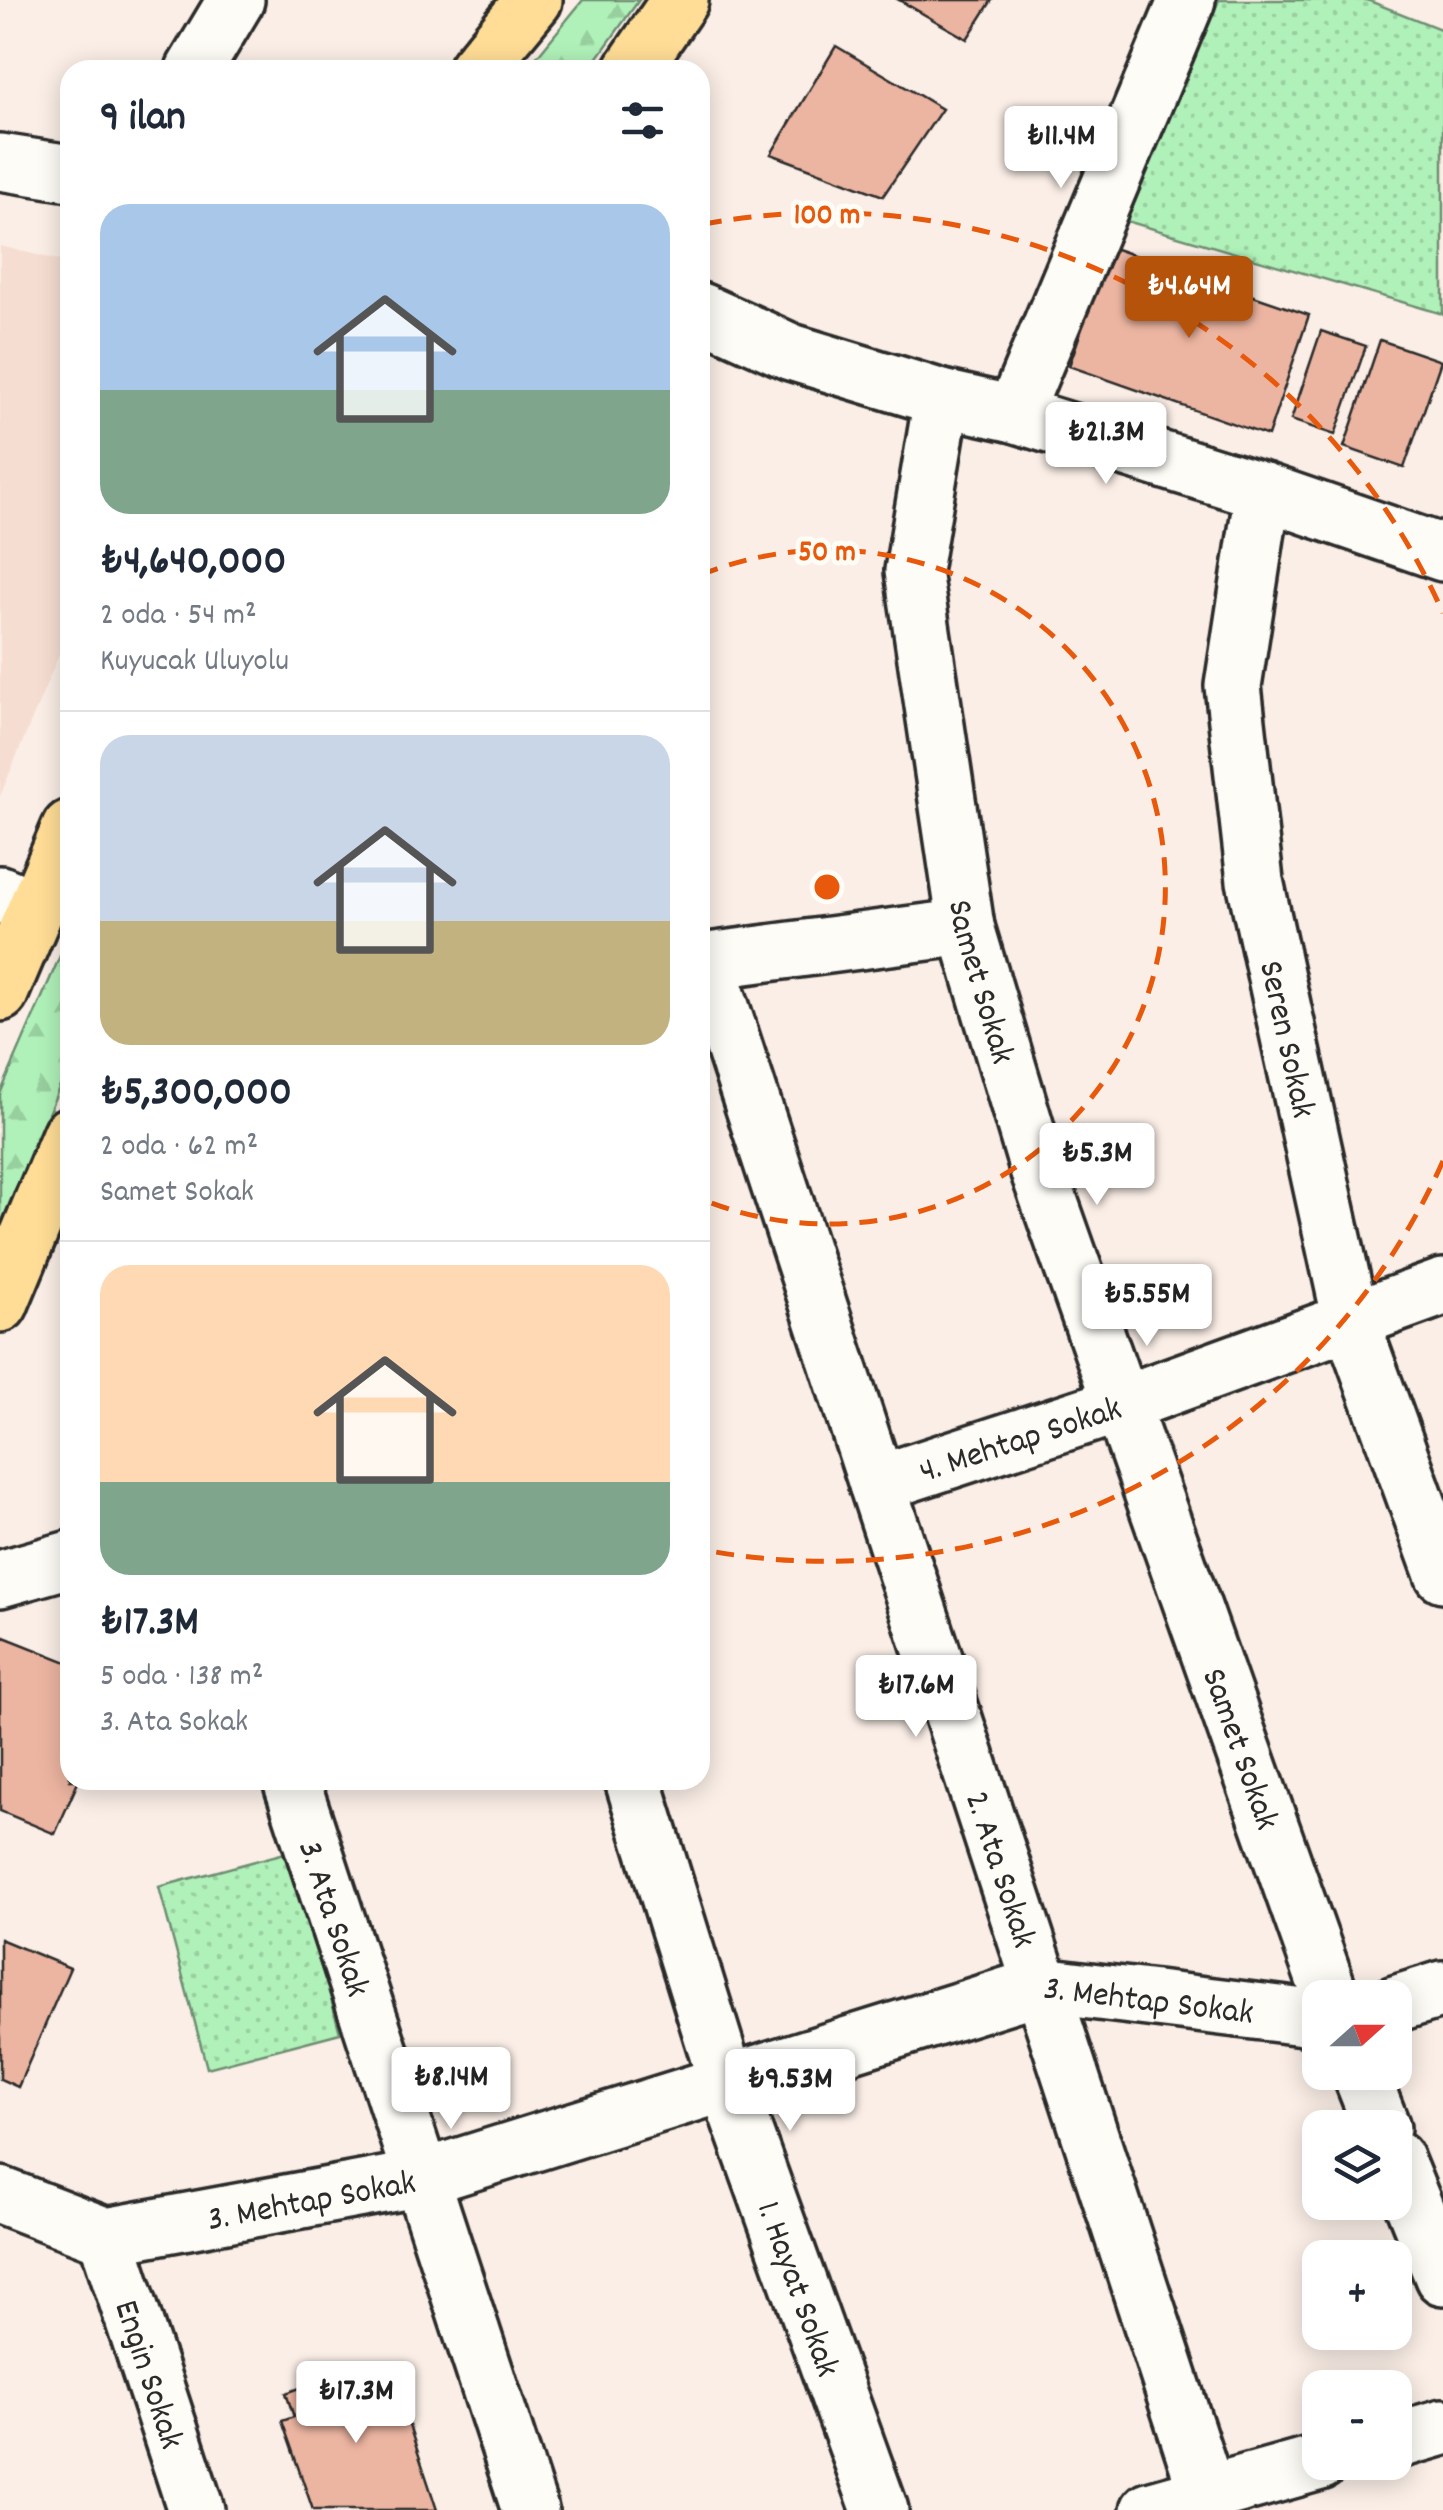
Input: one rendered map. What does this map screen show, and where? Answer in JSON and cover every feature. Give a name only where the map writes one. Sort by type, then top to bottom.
[{"type":"main road","points":[[484,60],[534,0]]},
{"type":"main road","points":[[639,60],[680,0]]},
{"type":"main road","points":[[0,992],[18,901],[60,842]]},
{"type":"main road","points":[[0,1304],[60,1159]]},
{"type":"street","points":[[200,60],[236,0]]},
{"type":"street","points":[[1014,414],[1186,0]]},
{"type":"street","points":[[0,162],[60,171]]},
{"type":"street","points":[[710,315],[791,352]]},
{"type":"street","points":[[710,339],[791,352],[942,398],[1014,414],[1263,491],[1443,553]]},
{"type":"street","name":"Samet Sokak","points":[[942,398],[914,571],[966,927],[1038,1169],[1325,1980]]},
{"type":"street","name":"Seren Sokak","points":[[1263,491],[1233,686],[1254,881],[1351,1321],[1443,1574]]},
{"type":"street","points":[[710,961],[966,927]]},
{"type":"street","name":"2. Ata Sokak","points":[[710,983],[1207,2493]]},
{"type":"street","name":"4. Mehtap Sokak","points":[[877,1484],[1122,1404],[1443,1286]]},
{"type":"street","points":[[0,1579],[60,1562]]},
{"type":"street","name":"3. Ata Sokak","points":[[294,1790],[530,2510]]},
{"type":"street","name":"1. Hayat Sokak","points":[[635,1790],[727,2084],[880,2510]]},
{"type":"street","name":"3. Mehtap Sokak","points":[[106,2236],[422,2178],[1041,1985],[1302,2016]]},
{"type":"street","points":[[1412,1999],[1443,1989]]},
{"type":"street","points":[[0,2195],[106,2236]]},
{"type":"street","points":[[1412,2200],[1443,2277]]},
{"type":"street","name":"Engin Sokak","points":[[106,2236],[196,2510]]},
{"type":"street","points":[[1412,2436],[1443,2427]]},
{"type":"street","points":[[1149,2510],[1302,2467]]},
{"type":"shaded area","points":[[0,246],[60,261],[60,652],[0,796]]},
{"type":"green space","points":[[583,0],[639,0],[596,60],[534,60]]},
{"type":"green space","points":[[1219,0],[1367,0],[1443,30],[1443,314],[1123,220]]},
{"type":"green space","points":[[60,956],[60,1086],[0,1227],[0,1094]]},
{"type":"green space","points":[[292,1851],[340,2033],[207,2068],[159,1887]]},
{"type":"building","points":[[899,0],[992,0],[967,39]]},
{"type":"building","points":[[836,46],[942,109],[883,196],[771,154]]},
{"type":"building","points":[[1110,247],[1309,315],[1268,436],[1069,366]]},
{"type":"building","points":[[1321,331],[1366,346],[1335,435],[1291,420]]},
{"type":"building","points":[[1380,340],[1441,361],[1404,468],[1344,447]]},
{"type":"building","points":[[4,1637],[60,1659],[60,1790],[75,1790],[55,1834],[0,1811],[0,1648]]},
{"type":"building","points":[[0,1939],[70,1968],[18,2087],[0,2079]]},
{"type":"building","points":[[369,2363],[379,2396],[397,2389],[437,2510],[313,2510],[282,2421],[294,2417],[286,2393]]}]
